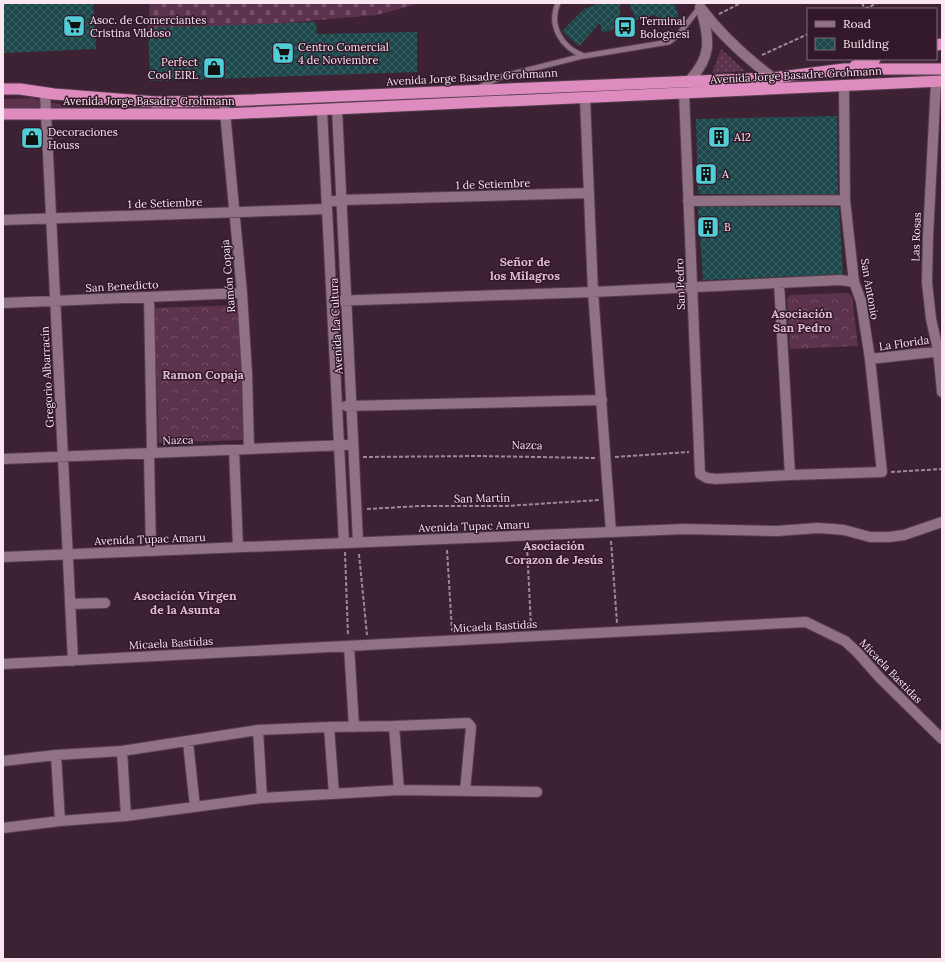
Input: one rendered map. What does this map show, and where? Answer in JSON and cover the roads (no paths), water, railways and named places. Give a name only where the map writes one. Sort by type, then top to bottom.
[{"type":"highway","points":[[844,69],[872,60]]},
{"type":"highway","name":"Avenida Jorge Basadre Grohmann","points":[[3,89],[20,89],[45,93],[156,102],[224,101],[690,80],[772,78],[844,69],[942,69]]},
{"type":"highway","name":"Avenida Jorge Basadre Grohmann","points":[[3,114],[224,114],[844,85],[939,82]]},
{"type":"street","points":[[700,5],[709,19],[728,40],[750,61],[772,78]]},
{"type":"street","points":[[690,80],[701,66],[707,50],[708,33],[700,5]]},
{"type":"street","name":"Las Rosas","points":[[939,82],[928,236],[927,282],[929,306],[940,350],[942,392]]},
{"type":"street","name":"San Antonio","points":[[790,475],[882,472],[870,360],[860,301],[854,282],[845,200],[844,85]]},
{"type":"street","name":"Gregorio Albarracín","points":[[45,93],[73,661]]},
{"type":"street","name":"San Pedro","points":[[684,93],[700,474],[708,478],[716,479],[790,475]]},
{"type":"street","points":[[585,98],[593,292],[602,400],[604,458],[611,532]]},
{"type":"street","name":"Ramón Copaja","points":[[224,101],[224,114],[242,292],[247,373],[249,449]]},
{"type":"street","name":"Avenida La Cultura","points":[[337,109],[358,542]]},
{"type":"street","name":"Avenida La Cultura","points":[[322,110],[344,543]]},
{"type":"street","name":"1 de Setiembre","points":[[3,220],[234,212],[327,206],[342,200],[588,193]]},
{"type":"street","points":[[688,202],[845,200]]},
{"type":"street","points":[[332,301],[692,288],[840,280],[854,282]]},
{"type":"street","points":[[779,283],[790,475]]},
{"type":"street","name":"San Benedicto","points":[[3,304],[242,292]]},
{"type":"street","points":[[149,297],[151,551]]},
{"type":"street","name":"La Florida","points":[[870,360],[940,350]]},
{"type":"street","points":[[337,406],[602,400]]},
{"type":"street","name":"Nazca","points":[[3,459],[354,445]]},
{"type":"street","points":[[234,450],[238,547]]},
{"type":"street","name":"Avenida Tupac Amaru","points":[[3,557],[685,529],[777,531],[817,528],[844,530],[870,537],[889,537],[904,535],[942,522]]},
{"type":"street","points":[[70,604],[105,603]]},
{"type":"street","name":"Micaela Bastidas","points":[[3,664],[806,622],[845,641],[942,740]]},
{"type":"street","points":[[349,646],[354,727]]},
{"type":"street","points":[[3,760],[122,751],[258,730],[468,723],[471,727],[465,791]]},
{"type":"street","points":[[394,726],[399,790]]},
{"type":"street","points":[[329,727],[334,794]]},
{"type":"street","points":[[258,730],[262,798]]},
{"type":"street","points":[[188,742],[195,807]]},
{"type":"street","points":[[122,751],[126,816]]},
{"type":"street","points":[[56,755],[60,821]]},
{"type":"street","points":[[3,828],[60,821],[126,816],[262,798],[399,790],[537,792]]},
{"type":"lane","points":[[558,3],[555,21],[559,36],[572,51],[584,56]]},
{"type":"lane","points":[[474,90],[503,76],[584,56],[669,42],[678,36],[700,5]]},
{"type":"place","name":"Asoc. de Comerciantes Cristina Vildoso","points":[[74,26]]},
{"type":"place","name":"Terminal Bolognesi","points":[[625,27]]},
{"type":"place","name":"Centro Comercial 4 de Noviembre","points":[[283,53]]},
{"type":"place","name":"Perfect Cool EIRL","points":[[214,68]]},
{"type":"place","name":"A12","points":[[719,137]]},
{"type":"place","name":"Decoraciones Houss","points":[[32,138]]},
{"type":"place","name":"A","points":[[706,174]]},
{"type":"place","name":"B","points":[[708,227]]},
{"type":"district","name":"Señor de los Milagros","points":[[525,268]]},
{"type":"district","name":"Asociación San Pedro","points":[[802,320]]},
{"type":"district","name":"Ramon Copaja","points":[[203,374]]},
{"type":"district","name":"Asociación Corazon de Jesús","points":[[554,552]]},
{"type":"district","name":"Asociación Virgen de la Asunta","points":[[185,602]]}]
